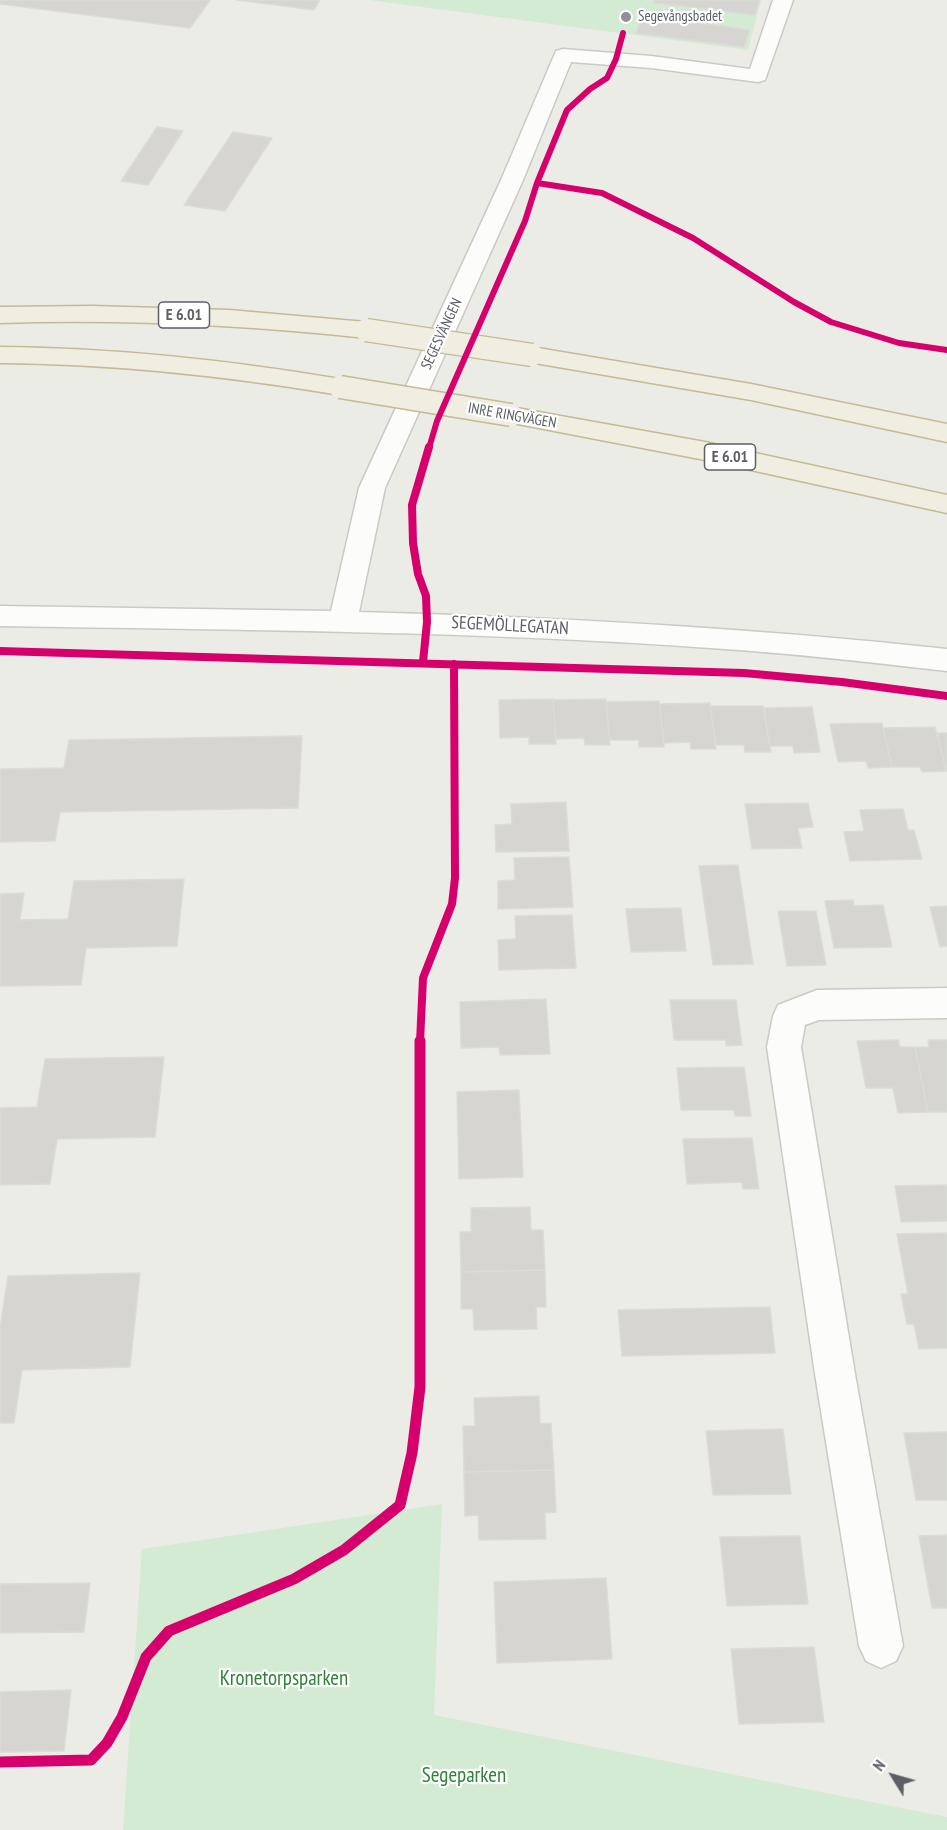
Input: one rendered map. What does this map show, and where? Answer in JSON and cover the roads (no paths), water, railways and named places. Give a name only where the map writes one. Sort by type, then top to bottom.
[{"type":"highway","name":"E 6.01","points":[[0,315],[127,313],[205,315],[366,330],[751,392],[947,433]]},
{"type":"highway","name":"INRE RINGVÄGEN","points":[[0,355],[139,359],[219,367],[511,415],[705,451],[947,504]]},
{"type":"street","name":"SEGESVÄNGEN","points":[[343,621],[372,488],[512,180],[563,55],[651,62],[758,76],[783,0]]},
{"type":"street","name":"SEGEMÖLLEGATAN","points":[[0,615],[428,622],[642,632],[839,646],[947,660]]},
{"type":"street","points":[[881,1646],[835,1374],[784,1047],[790,1016],[817,1005],[947,1003]]},
{"type":"place","name":"Segevångsbadet","points":[[626,17]]},
{"type":"park label","name":"Kronetorpsparken","points":[[284,1679]]},
{"type":"park label","name":"Segeparken","points":[[464,1776]]}]
